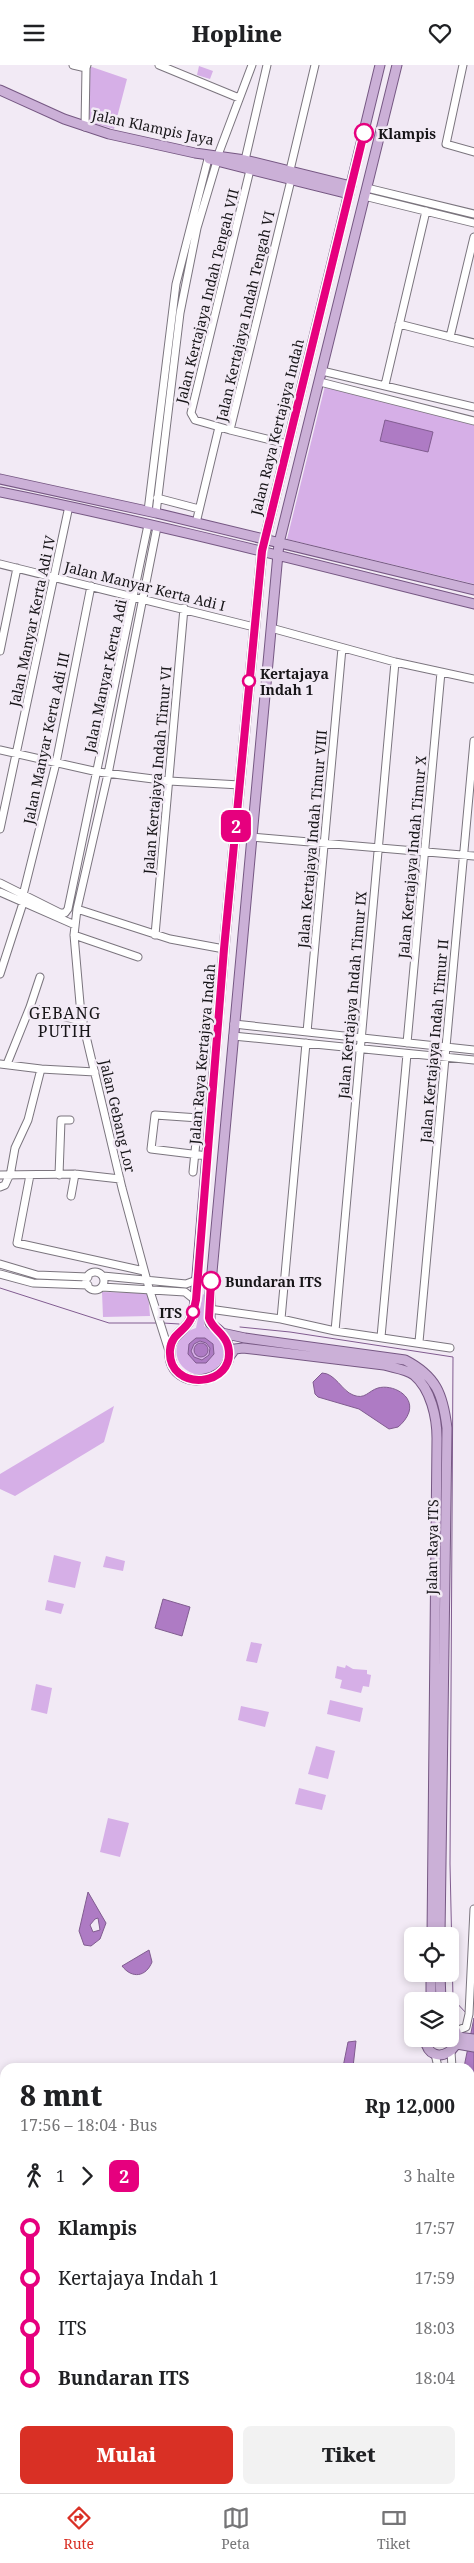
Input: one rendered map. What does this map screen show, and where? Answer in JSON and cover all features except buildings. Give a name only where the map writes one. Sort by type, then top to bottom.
[{"type":"main road","name":"Jalan Raya Kertajaya Indah","points":[[174,1337],[189,1322],[194,1311],[196,1297],[224,949],[262,551],[380,65]]},
{"type":"main road","points":[[174,1337],[171,1355],[179,1373],[192,1380],[200,1381],[216,1376],[228,1359],[228,1345],[222,1333],[210,1323],[209,1309],[255,787],[279,543],[397,65]]},
{"type":"main road","name":"Jalan Klampis Jaya","points":[[0,90],[85,127],[231,161]]},
{"type":"main road","points":[[231,161],[245,160],[290,170],[330,185],[350,190]]},
{"type":"main road","points":[[231,161],[250,170],[291,180],[330,185]]},
{"type":"main road","points":[[308,363],[315,369],[323,369]]},
{"type":"main road","points":[[303,382],[312,378],[319,384]]},
{"type":"main road","points":[[0,479],[152,512],[474,589]]},
{"type":"main road","points":[[0,491],[73,506],[262,551],[474,604]]},
{"type":"main road","points":[[73,506],[75,495]]},
{"type":"main road","points":[[405,571],[412,579],[434,585],[436,590],[433,594]]},
{"type":"main road","points":[[452,584],[448,590],[451,593],[474,599]]},
{"type":"main road","points":[[240,785],[255,787]]},
{"type":"main road","points":[[218,1035],[233,1036]]},
{"type":"main road","points":[[197,1278],[204,1284],[211,1281]]},
{"type":"main road","points":[[196,1297],[203,1291],[210,1294]]},
{"type":"main road","name":"Jalan Raya ITS","points":[[222,1333],[349,1356],[403,1369],[415,1376],[429,1398],[437,1429],[444,1691],[436,1896]]},
{"type":"main road","name":"Jalan Raya ITS","points":[[228,1359],[233,1351],[238,1348],[338,1354]]},
{"type":"main road","name":"Jalan Raya ITS","points":[[433,1927],[436,1905],[434,1691],[441,1539]]},
{"type":"main road","points":[[434,1691],[444,1691]]},
{"type":"main road","name":"Jalan Raya ITS","points":[[436,1905],[439,1927]]},
{"type":"main road","points":[[428,2047],[435,2054],[443,2055],[451,2052],[463,2038]]},
{"type":"street","points":[[73,65],[86,67],[85,127]]},
{"type":"street","points":[[159,65],[172,68],[239,98]]},
{"type":"street","points":[[152,512],[176,312],[214,158],[252,65]]},
{"type":"street","points":[[245,160],[267,65]]},
{"type":"street","points":[[290,170],[314,65]]},
{"type":"street","points":[[464,65],[446,144],[449,147],[474,152]]},
{"type":"street","name":"Jalan Kertajaya Indah Tengah VII","points":[[230,430],[195,420],[192,408],[250,170]]},
{"type":"street","name":"Jalan Kertajaya Indah Tengah VI","points":[[287,444],[230,430],[291,180]]},
{"type":"street","points":[[366,192],[426,211],[474,223]]},
{"type":"street","points":[[366,192],[474,214]]},
{"type":"street","points":[[385,385],[426,211]]},
{"type":"street","points":[[450,337],[474,237]]},
{"type":"street","points":[[399,324],[474,343]]},
{"type":"street","points":[[323,369],[474,407]]},
{"type":"street","points":[[319,384],[474,421]]},
{"type":"street","points":[[152,512],[157,499],[164,406]]},
{"type":"street","points":[[196,523],[219,427]]},
{"type":"street","points":[[157,499],[199,509]]},
{"type":"street","name":"Jalan Manyar Kerta Adi IV","points":[[0,829],[54,577],[73,506]]},
{"type":"street","name":"Jalan Manyar Kerta Adi","points":[[75,925],[103,773],[140,598],[153,526]]},
{"type":"street","name":"Jalan Manyar Kerta Adi I","points":[[0,564],[184,608],[254,627]]},
{"type":"street","points":[[0,651],[17,568]]},
{"type":"street","name":"Jalan Manyar Kerta Adi III","points":[[0,974],[23,899],[56,763],[90,586]]},
{"type":"street","name":"Jalan Manyar Kerta Adi","points":[[103,773],[140,598]]},
{"type":"street","name":"Jalan Kertajaya Indah Timur VI","points":[[155,935],[184,608]]},
{"type":"street","points":[[271,628],[395,662],[474,679]]},
{"type":"street","name":"Jalan Kertajaya Indah Timur VIII","points":[[307,1032],[342,648]]},
{"type":"street","name":"Jalan Kertajaya Indah Timur IX","points":[[335,1331],[359,1039],[379,847],[395,662]]},
{"type":"street","name":"Jalan Kertajaya Indah Timur X","points":[[407,1043],[441,672]]},
{"type":"street","name":"Jalan Kertajaya Indah Timur II","points":[[419,1343],[474,741]]},
{"type":"street","name":"Jalan Manyar Kerta Adi","points":[[0,750],[103,773],[169,781],[240,785]]},
{"type":"street","points":[[0,892],[64,914],[68,909],[103,773]]},
{"type":"street","points":[[251,837],[474,855]]},
{"type":"street","points":[[0,883],[23,899],[75,925]]},
{"type":"street","points":[[77,909],[155,935],[224,949]]},
{"type":"street","name":"Jalan Gebang Lor","points":[[75,925],[78,995],[94,1072],[144,1271],[171,1355]]},
{"type":"street","points":[[74,935],[138,957]]},
{"type":"street","points":[[40,977],[30,1007],[3,1064],[41,1069],[94,1072]]},
{"type":"street","points":[[30,1007],[83,1022]]},
{"type":"street","points":[[234,1024],[474,1050]]},
{"type":"street","points":[[233,1036],[474,1060]]},
{"type":"street","points":[[281,1319],[306,1043]]},
{"type":"street","points":[[381,1337],[408,1054]]},
{"type":"street","points":[[0,1187],[5,1185],[10,1176],[15,1148],[28,1120],[41,1069]]},
{"type":"street","points":[[193,1172],[200,1102]]},
{"type":"street","points":[[199,1118],[157,1114],[154,1117],[151,1149],[153,1151],[208,1156]]},
{"type":"street","points":[[59,1175],[61,1120],[70,1120]]},
{"type":"street","points":[[0,1175],[75,1174],[120,1179]]},
{"type":"street","points":[[71,1196],[75,1174]]},
{"type":"street","points":[[30,1175],[17,1243],[144,1271]]},
{"type":"street","points":[[0,1264],[37,1275],[88,1277],[97,1273],[103,1276],[186,1292],[196,1297]]},
{"type":"street","points":[[0,1274],[33,1283],[88,1285],[96,1290],[102,1287],[186,1284],[197,1278]]},
{"type":"street","points":[[102,1287],[103,1276]]},
{"type":"street","points":[[88,1277],[88,1285]]},
{"type":"street","points":[[209,1309],[281,1319],[335,1331],[450,1348]]},
{"type":"street","points":[[161,1325],[174,1337]]},
{"type":"street","points":[[463,2038],[468,2017],[474,1909]]},
{"type":"street","points":[[451,2052],[452,2063]]},
{"type":"street","points":[[435,2054],[437,2063]]},
{"type":"shaded area","points":[[89,66],[127,79],[114,129],[87,121]]},
{"type":"shaded area","points":[[199,66],[213,71],[210,79],[197,75]]},
{"type":"shaded area","points":[[325,386],[474,425],[474,584],[287,539]]},
{"type":"shaded area","points":[[385,420],[433,432],[428,452],[380,441]]},
{"type":"shaded area","points":[[102,1292],[148,1293],[150,1316],[103,1317]]},
{"type":"shaded area","points":[[203,1294],[206,1296],[204,1326],[219,1335],[225,1350],[222,1360],[217,1367],[199,1375],[183,1367],[178,1360],[177,1346],[187,1332],[196,1328]]},
{"type":"shaded area","points":[[196,1338],[205,1338],[213,1344],[214,1354],[206,1363],[196,1363],[188,1354],[189,1344]],"holes":[[[200,1341],[206,1343],[210,1348],[209,1355],[202,1360],[194,1357],[191,1351],[194,1344]]]},
{"type":"shaded area","points":[[198,1343],[204,1343],[208,1350],[204,1357],[198,1357],[194,1353],[194,1347]]},
{"type":"shaded area","points":[[322,1373],[331,1376],[345,1390],[357,1396],[364,1396],[378,1388],[395,1389],[405,1396],[410,1406],[409,1412],[398,1427],[389,1429],[359,1409],[318,1397],[315,1394],[313,1382]]},
{"type":"shaded area","points":[[114,1406],[104,1442],[15,1496],[0,1489],[0,1474]]},
{"type":"shaded area","points":[[54,1555],[81,1562],[75,1588],[48,1582]]},
{"type":"shaded area","points":[[106,1556],[125,1561],[123,1571],[103,1567]]},
{"type":"shaded area","points":[[163,1599],[190,1607],[182,1636],[155,1628]]},
{"type":"shaded area","points":[[47,1600],[64,1604],[61,1614],[45,1610]]},
{"type":"shaded area","points":[[251,1642],[262,1644],[257,1663],[246,1661]]},
{"type":"shaded area","points":[[346,1665],[353,1669],[367,1670],[367,1674],[371,1675],[369,1687],[363,1686],[361,1693],[340,1688],[342,1680],[335,1678],[337,1666],[345,1668]]},
{"type":"shaded area","points":[[36,1684],[52,1688],[47,1714],[31,1710]]},
{"type":"shaded area","points":[[330,1700],[363,1708],[360,1722],[327,1714]]},
{"type":"shaded area","points":[[241,1706],[269,1712],[265,1727],[238,1720]]},
{"type":"shaded area","points":[[316,1746],[335,1751],[328,1779],[308,1774]]},
{"type":"shaded area","points":[[299,1788],[326,1795],[322,1810],[295,1804]]},
{"type":"shaded area","points":[[108,1818],[129,1823],[120,1857],[100,1852]]},
{"type":"shaded area","points":[[88,1892],[106,1923],[100,1939],[91,1946],[84,1945],[79,1931]],"holes":[[[98,1918],[100,1930],[93,1932],[90,1925]]]},
{"type":"shaded area","points":[[149,1950],[152,1962],[143,1973],[138,1975],[130,1973],[122,1966]]},
{"type":"shaded area","points":[[474,2018],[474,2063],[465,2063]]},
{"type":"shaded area","points":[[356,2041],[353,2063],[344,2063],[348,2042]]},
{"type":"waterway","points":[[0,1288],[109,1323],[156,1323]]},
{"type":"waterway","points":[[163,1323],[179,1324]]},
{"type":"waterway","points":[[240,1327],[290,1332],[453,1357],[450,1864],[453,1999],[467,2014]]},
{"type":"bus line","name":"2","points":[[211,1281],[210,1323],[224,1336],[228,1345],[228,1359],[222,1371],[216,1376],[200,1381],[192,1380],[179,1373],[176,1369],[172,1362],[170,1350],[176,1335],[192,1317],[196,1300],[224,949],[262,551],[364,133]]},
{"type":"place","name":"Klampis","points":[[364,133]]},
{"type":"place","name":"Kertajaya Indah 1","points":[[249,681]]},
{"type":"place","name":"Bundaran ITS","points":[[211,1281]]},
{"type":"place","name":"ITS","points":[[193,1312]]},
{"type":"district","name":"GEBANG PUTIH","points":[[65,1022]]}]
